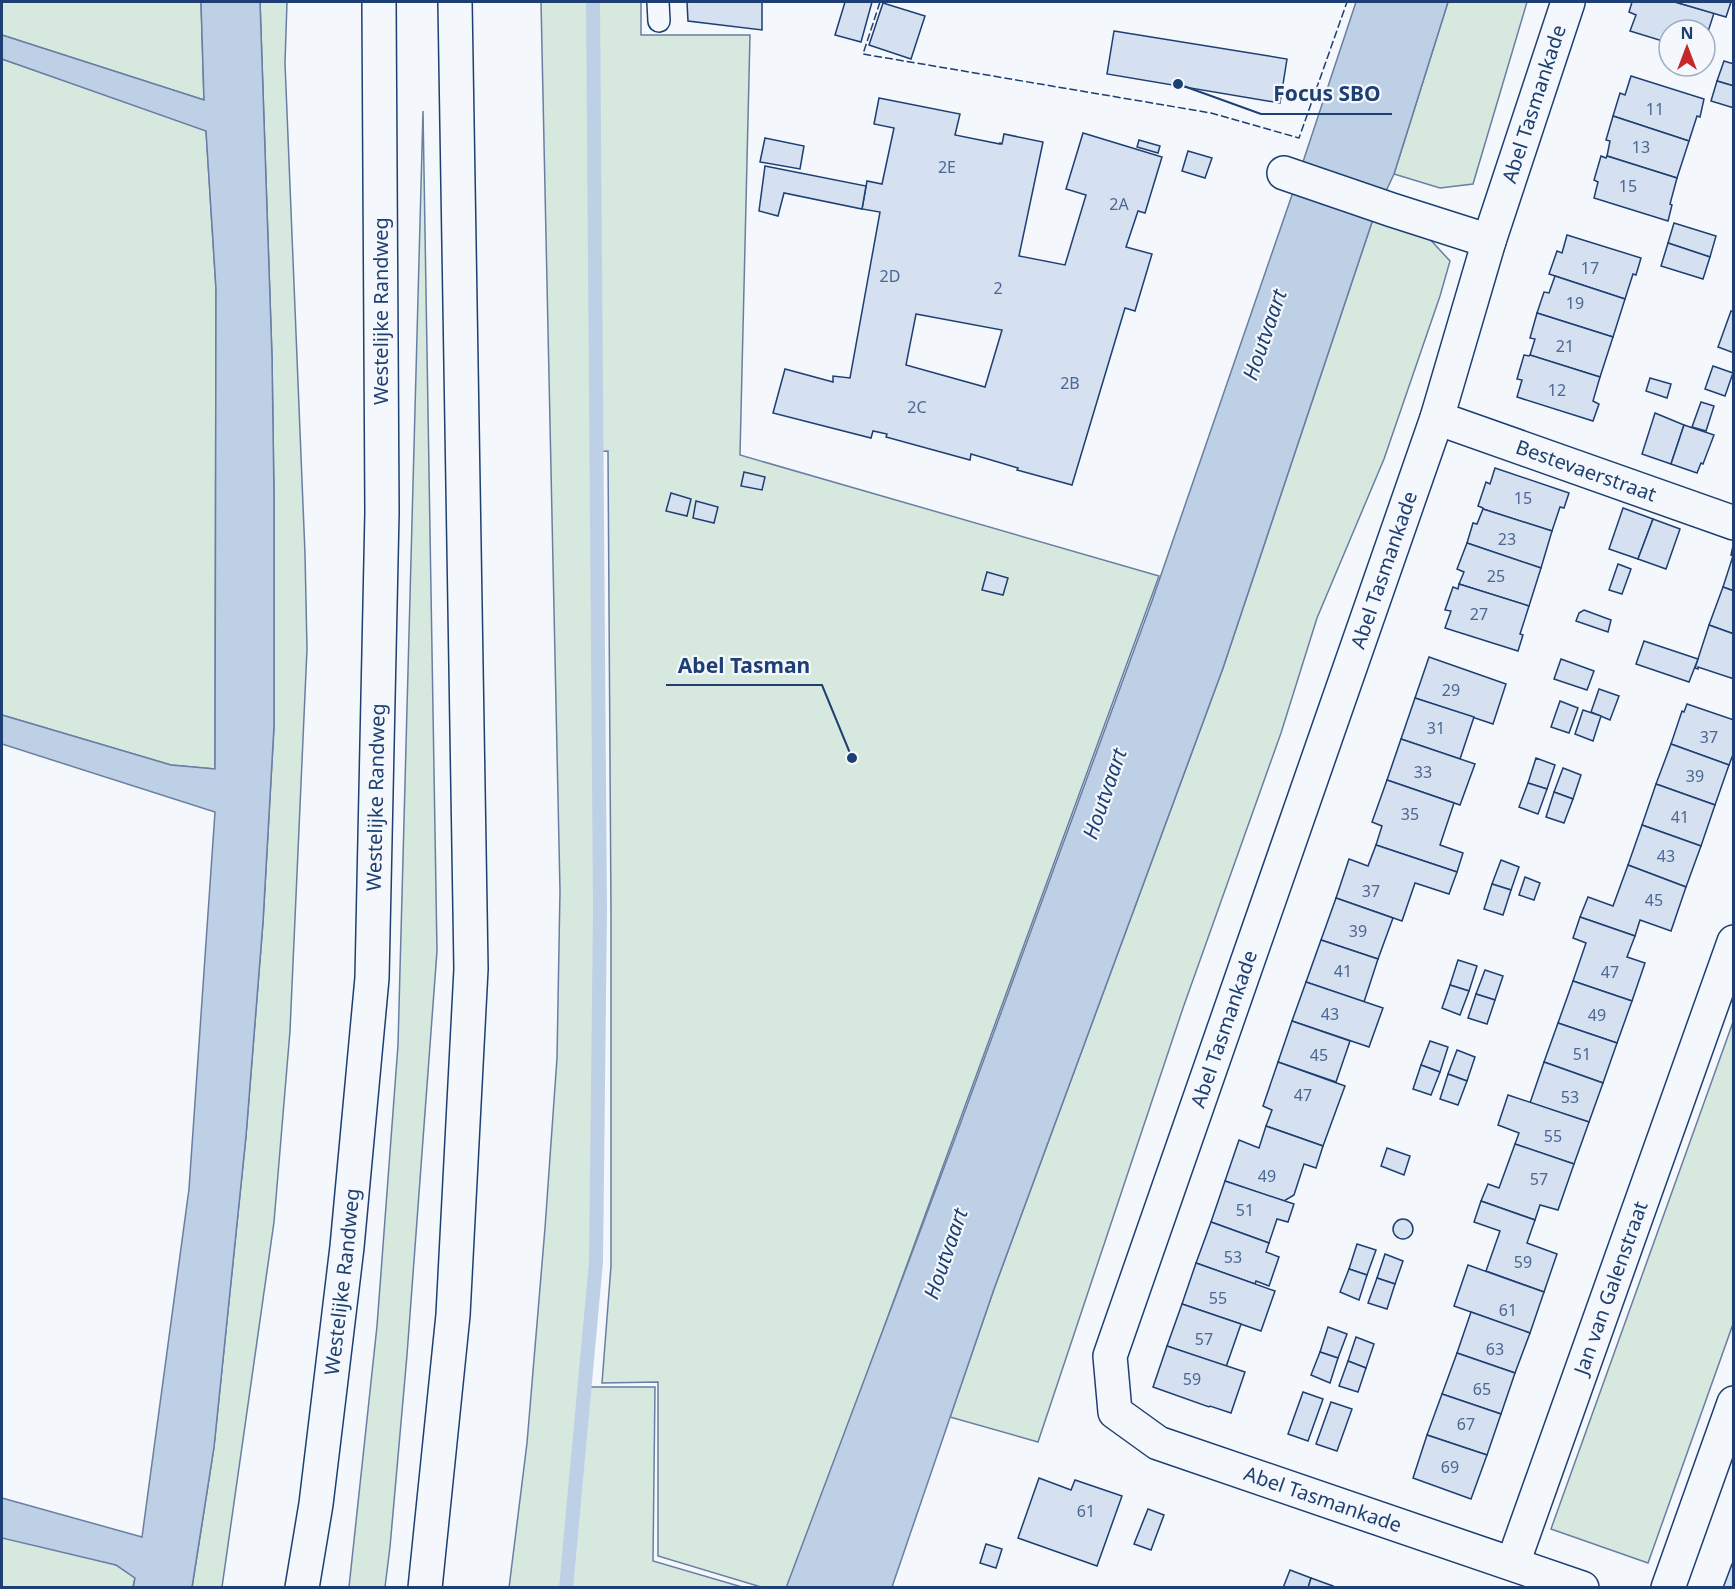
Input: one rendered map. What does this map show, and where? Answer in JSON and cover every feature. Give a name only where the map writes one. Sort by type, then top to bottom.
[{"type":"street","name":"Westelijke Randweg","points":[[302,1587],[316,1504],[347,1247],[372,978],[382,512],[379,2]]},
{"type":"street","points":[[425,1587],[453,1315],[471,969],[455,2]]},
{"type":"street","name":"Abel Tasmankade","points":[[1513,1563],[1158,1443],[1115,1412],[1110,1356],[1437,418],[1490,241],[1568,2]]},
{"type":"street","points":[[1284,173],[1490,241]]},
{"type":"street","name":"Bestevaerstraat","points":[[1437,418],[1734,523]]},
{"type":"street","name":"Jan van Galenstraat","points":[[1513,1563],[1734,942]]},
{"type":"street","points":[[1668,1587],[1734,1403]]},
{"type":"street","points":[[1513,1563],[1582,1587]]},
{"type":"shaded area","points":[[2,2],[201,2],[204,100],[2,35]]},
{"type":"shaded area","points":[[260,2],[287,2],[285,63],[307,649],[290,1031],[274,1222],[222,1587],[192,1588],[214,1447],[246,1136],[263,922],[274,726],[272,357]]},
{"type":"shaded area","points":[[541,2],[641,2],[641,35],[750,35],[740,455],[1159,576],[789,1587],[761,1587],[658,1556],[658,1382],[602,1383],[611,1266],[608,451],[592,452],[596,888],[589,1387],[655,1387],[653,1561],[742,1587],[509,1588],[527,1443],[557,1058],[560,891]]},
{"type":"shaded area","points":[[1448,2],[1527,2],[1473,184],[1440,188],[1394,174]]},
{"type":"shaded area","points":[[2,59],[206,130],[216,289],[215,769],[171,765],[2,715]]},
{"type":"shaded area","points":[[423,111],[437,951],[407,1355],[385,1587],[349,1587],[377,1326],[398,1045]]},
{"type":"shaded area","points":[[1373,219],[1426,235],[1450,261],[1384,459],[1317,618],[1281,733],[1183,1008],[1038,1442],[950,1417],[994,1289],[1223,668]]},
{"type":"shaded area","points":[[1733,1022],[1733,1324],[1648,1563],[1551,1529]]},
{"type":"shaded area","points":[[2,1531],[116,1565],[135,1578],[133,1587],[2,1587]]},
{"type":"water","points":[[201,2],[260,2],[272,357],[274,726],[263,922],[246,1136],[214,1447],[192,1587],[133,1588],[135,1578],[116,1565],[2,1538],[2,1498],[142,1537],[189,1189],[215,812],[2,744],[2,715],[171,765],[215,769],[216,289],[206,131],[2,59],[2,35],[204,100]]},
{"type":"water","name":"Houtvaart","points":[[1356,2],[1448,2],[1394,174],[1373,219],[1223,668],[994,1289],[892,1587],[786,1588],[954,1141],[1152,601]]},
{"type":"building","points":[[687,2],[762,2],[762,30],[688,21]]},
{"type":"building","points":[[845,2],[872,2],[861,42],[835,35]]},
{"type":"building","points":[[1632,2],[1675,2],[1714,13],[1712,18],[1657,18],[1657,39],[1630,31],[1636,15],[1629,12]]},
{"type":"building","points":[[1675,2],[1731,2],[1726,17]]},
{"type":"building","points":[[883,3],[925,16],[911,59],[869,45]]},
{"type":"building","points":[[1114,31],[1287,59],[1280,103],[1107,74]]},
{"type":"building","points":[[1724,61],[1734,64],[1734,86],[1717,81]]},
{"type":"building","points":[[1631,76],[1704,99],[1700,117],[1697,116],[1689,141],[1613,116],[1620,93],[1625,95]]},
{"type":"building","points":[[1717,81],[1734,86],[1734,108],[1711,101]]},
{"type":"building","points":[[879,98],[960,114],[955,135],[1000,144],[1002,144],[1004,134],[1043,142],[1019,256],[1065,265],[1086,195],[1066,189],[1083,133],[1162,157],[1145,213],[1138,211],[1126,247],[1152,254],[1135,311],[1125,308],[1072,485],[971,454],[970,460],[886,437],[887,434],[873,431],[871,438],[773,413],[785,369],[833,382],[833,376],[850,378],[880,212],[862,209],[867,181],[882,184],[894,128],[874,124]],"holes":[[[916,314],[1002,330],[985,387],[906,365]]]},
{"type":"building","points":[[1613,116],[1689,141],[1677,178],[1607,156],[1610,141],[1606,140]]},
{"type":"building","points":[[765,138],[804,146],[800,169],[760,162]]},
{"type":"building","points":[[1139,140],[1160,146],[1158,153],[1137,147]]},
{"type":"building","points":[[1188,151],[1212,158],[1205,178],[1182,171]]},
{"type":"building","points":[[1601,156],[1677,178],[1668,221],[1594,198],[1598,182],[1594,180]]},
{"type":"building","points":[[765,166],[866,186],[862,209],[784,193],[778,216],[759,211]]},
{"type":"building","points":[[1674,223],[1716,236],[1710,257],[1668,243]]},
{"type":"building","points":[[1567,235],[1641,258],[1625,299],[1549,274],[1557,251],[1562,253]]},
{"type":"building","points":[[1668,243],[1710,257],[1703,279],[1661,266]]},
{"type":"building","points":[[1555,276],[1625,299],[1613,337],[1537,313],[1544,292],[1549,293]]},
{"type":"building","points":[[1731,311],[1734,312],[1734,353],[1718,347]]},
{"type":"building","points":[[1537,313],[1613,337],[1600,377],[1530,355],[1535,339],[1530,338]]},
{"type":"building","points":[[1524,355],[1600,377],[1593,401],[1599,404],[1593,421],[1517,397],[1522,380],[1517,379]]},
{"type":"building","points":[[1713,366],[1733,373],[1725,396],[1705,389]]},
{"type":"building","points":[[1650,378],[1671,384],[1667,398],[1646,391]]},
{"type":"building","points":[[1701,402],[1714,406],[1706,431],[1692,427]]},
{"type":"building","points":[[1655,413],[1684,425],[1671,464],[1642,454]]},
{"type":"building","points":[[1684,425],[1714,435],[1703,464],[1701,463],[1697,473],[1671,464]]},
{"type":"building","points":[[1495,468],[1569,493],[1564,508],[1560,507],[1552,531],[1478,506],[1486,482],[1490,484]]},
{"type":"building","points":[[744,472],[765,477],[762,490],[741,486]]},
{"type":"building","points":[[671,493],[691,499],[687,516],[666,511]]},
{"type":"building","points":[[696,501],[718,507],[714,523],[693,518]]},
{"type":"building","points":[[1623,508],[1653,519],[1638,559],[1609,549]]},
{"type":"building","points":[[1483,509],[1552,531],[1541,568],[1467,543],[1473,523],[1477,524]]},
{"type":"building","points":[[1653,519],[1680,529],[1666,569],[1638,559]]},
{"type":"building","points":[[1467,543],[1541,568],[1529,606],[1459,584],[1464,572],[1457,569]]},
{"type":"building","points":[[1733,546],[1734,591],[1723,587],[1733,556],[1731,555]]},
{"type":"building","points":[[1618,564],[1631,569],[1622,594],[1609,590]]},
{"type":"building","points":[[987,572],[1008,578],[1003,595],[982,590]]},
{"type":"building","points":[[1459,584],[1529,606],[1520,634],[1523,635],[1518,651],[1445,628],[1451,611],[1445,610],[1453,587],[1458,589]]},
{"type":"building","points":[[1723,587],[1734,591],[1734,634],[1709,625]]},
{"type":"building","points":[[1584,610],[1611,620],[1608,632],[1576,621],[1579,613]]},
{"type":"building","points":[[1709,625],[1734,634],[1734,679],[1695,668]]},
{"type":"building","points":[[1644,641],[1698,659],[1689,682],[1636,664]]},
{"type":"building","points":[[1429,657],[1506,684],[1493,724],[1415,698]]},
{"type":"building","points":[[1561,659],[1594,671],[1587,690],[1554,679]]},
{"type":"building","points":[[1599,689],[1619,696],[1610,720],[1591,712]]},
{"type":"building","points":[[1415,698],[1474,717],[1460,759],[1401,739]]},
{"type":"building","points":[[1560,701],[1578,708],[1569,733],[1551,727]]},
{"type":"building","points":[[1687,704],[1734,720],[1734,752],[1729,765],[1671,744],[1682,711],[1684,712]]},
{"type":"building","points":[[1583,710],[1601,716],[1593,741],[1575,734]]},
{"type":"building","points":[[1401,739],[1475,764],[1460,805],[1387,780]]},
{"type":"building","points":[[1671,744],[1729,765],[1715,805],[1656,784]]},
{"type":"building","points":[[1536,758],[1555,765],[1547,789],[1528,783]]},
{"type":"building","points":[[1563,768],[1581,775],[1573,799],[1554,792]]},
{"type":"building","points":[[1387,780],[1454,803],[1440,845],[1463,853],[1457,872],[1376,845],[1382,826],[1372,822]]},
{"type":"building","points":[[1528,783],[1547,789],[1538,814],[1519,807]]},
{"type":"building","points":[[1656,784],[1715,805],[1701,846],[1642,825]]},
{"type":"building","points":[[1554,792],[1573,799],[1564,823],[1546,817]]},
{"type":"building","points":[[1642,825],[1701,846],[1686,887],[1628,865]]},
{"type":"building","points":[[1376,845],[1457,872],[1449,894],[1415,883],[1402,921],[1336,898],[1349,859],[1368,866]]},
{"type":"building","points":[[1501,860],[1519,867],[1511,890],[1492,884]]},
{"type":"building","points":[[1628,865],[1686,887],[1671,931],[1640,920],[1635,936],[1580,917],[1588,897],[1613,906]]},
{"type":"building","points":[[1525,877],[1540,883],[1534,900],[1519,895]]},
{"type":"building","points":[[1492,884],[1511,890],[1503,915],[1484,909]]},
{"type":"building","points":[[1336,898],[1393,918],[1378,959],[1321,940]]},
{"type":"building","points":[[1580,917],[1635,936],[1627,957],[1645,963],[1632,1001],[1573,981],[1586,943],[1573,938]]},
{"type":"building","points":[[1321,940],[1378,959],[1364,1002],[1306,982]]},
{"type":"building","points":[[1458,960],[1477,966],[1469,991],[1450,985]]},
{"type":"building","points":[[1485,970],[1503,976],[1495,1000],[1476,994]]},
{"type":"building","points":[[1573,981],[1632,1001],[1617,1043],[1558,1023]]},
{"type":"building","points":[[1306,982],[1383,1008],[1369,1047],[1292,1021]]},
{"type":"building","points":[[1450,985],[1469,991],[1460,1015],[1442,1008]]},
{"type":"building","points":[[1476,994],[1495,1000],[1487,1024],[1468,1018]]},
{"type":"building","points":[[1292,1021],[1350,1041],[1336,1082],[1278,1062]]},
{"type":"building","points":[[1558,1023],[1617,1043],[1603,1083],[1544,1062]]},
{"type":"building","points":[[1430,1041],[1448,1047],[1440,1072],[1421,1065]]},
{"type":"building","points":[[1457,1050],[1475,1057],[1467,1081],[1448,1074]]},
{"type":"building","points":[[1278,1062],[1345,1086],[1323,1146],[1266,1126],[1272,1110],[1263,1106]]},
{"type":"building","points":[[1544,1062],[1603,1083],[1589,1122],[1530,1103]]},
{"type":"building","points":[[1421,1065],[1440,1072],[1431,1095],[1413,1089]]},
{"type":"building","points":[[1448,1074],[1467,1081],[1458,1105],[1440,1099]]},
{"type":"building","points":[[1508,1095],[1589,1122],[1574,1164],[1515,1144],[1519,1133],[1498,1125]]},
{"type":"building","points":[[1266,1126],[1323,1146],[1316,1168],[1304,1164],[1294,1195],[1284,1201],[1225,1181],[1239,1140],[1259,1148]]},
{"type":"building","points":[[1515,1144],[1574,1164],[1558,1210],[1540,1205],[1535,1220],[1481,1201],[1488,1184],[1499,1188]]},
{"type":"building","points":[[1387,1148],[1410,1156],[1404,1175],[1381,1166]]},
{"type":"building","points":[[1225,1181],[1294,1204],[1288,1222],[1277,1219],[1269,1243],[1211,1222]]},
{"type":"building","points":[[1481,1201],[1535,1220],[1527,1243],[1557,1254],[1544,1292],[1486,1271],[1500,1231],[1474,1222]]},
{"type":"building","points":[[1403,1219],[1410,1222],[1413,1229],[1410,1236],[1403,1239],[1396,1236],[1393,1229],[1396,1222]]},
{"type":"building","points":[[1211,1222],[1269,1243],[1266,1252],[1279,1257],[1269,1286],[1256,1281],[1255,1284],[1196,1263]]},
{"type":"building","points":[[1357,1244],[1376,1250],[1367,1275],[1349,1269]]},
{"type":"building","points":[[1385,1254],[1403,1261],[1395,1284],[1377,1278]]},
{"type":"building","points":[[1196,1263],[1275,1291],[1261,1331],[1182,1304]]},
{"type":"building","points":[[1468,1265],[1544,1292],[1530,1333],[1454,1306]]},
{"type":"building","points":[[1349,1269],[1367,1275],[1359,1300],[1340,1292]]},
{"type":"building","points":[[1377,1278],[1395,1284],[1387,1309],[1368,1303]]},
{"type":"building","points":[[1182,1304],[1241,1324],[1226,1367],[1167,1346]]},
{"type":"building","points":[[1471,1312],[1530,1333],[1515,1373],[1457,1353]]},
{"type":"building","points":[[1328,1327],[1347,1334],[1338,1358],[1320,1352]]},
{"type":"building","points":[[1356,1337],[1374,1344],[1366,1368],[1348,1361]]},
{"type":"building","points":[[1167,1346],[1245,1372],[1231,1413],[1153,1387]]},
{"type":"building","points":[[1320,1352],[1338,1358],[1330,1383],[1311,1375]]},
{"type":"building","points":[[1457,1353],[1515,1373],[1501,1414],[1442,1394]]},
{"type":"building","points":[[1348,1361],[1366,1368],[1358,1392],[1339,1386]]},
{"type":"building","points":[[1303,1392],[1323,1399],[1308,1441],[1288,1434]]},
{"type":"building","points":[[1442,1394],[1501,1414],[1487,1455],[1427,1435]]},
{"type":"building","points":[[1331,1402],[1352,1409],[1337,1451],[1316,1444]]},
{"type":"building","points":[[1427,1435],[1487,1455],[1471,1499],[1413,1478]]},
{"type":"building","points":[[1039,1478],[1071,1490],[1075,1480],[1122,1496],[1097,1566],[1018,1538]]},
{"type":"building","points":[[1148,1509],[1164,1515],[1151,1550],[1134,1544]]},
{"type":"building","points":[[986,1544],[1002,1549],[996,1568],[980,1563]]},
{"type":"building","points":[[1732,1564],[1734,1564],[1734,1588],[1723,1588]]},
{"type":"building","points":[[1290,1570],[1311,1578],[1308,1588],[1283,1588]]},
{"type":"building","points":[[1311,1578],[1333,1586],[1332,1588],[1308,1588]]},
{"type":"waterway","points":[[566,1588],[596,1262],[600,910],[593,2]]},
{"type":"fence","points":[[880,2],[863,54],[1211,113],[1299,138],[1347,2]]},
{"type":"place","name":"Focus SBO","points":[[1178,84]]},
{"type":"place","name":"Abel Tasman","points":[[852,758]]}]
